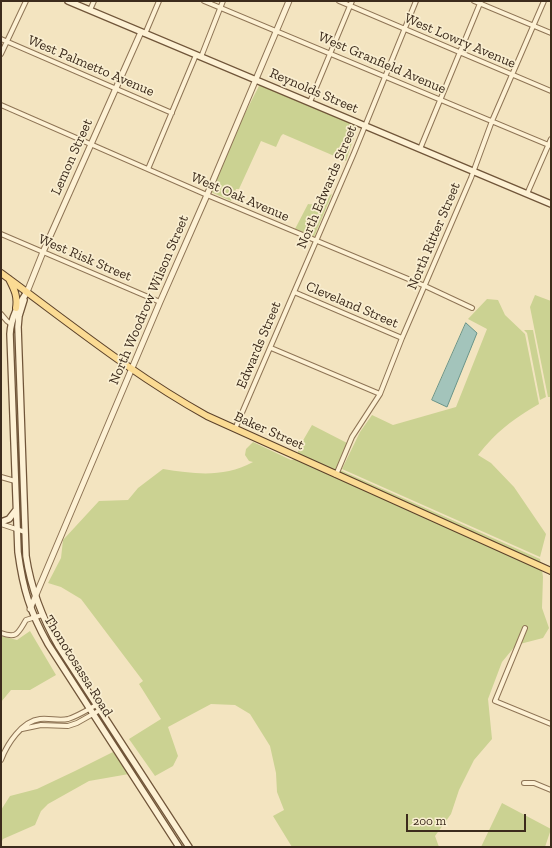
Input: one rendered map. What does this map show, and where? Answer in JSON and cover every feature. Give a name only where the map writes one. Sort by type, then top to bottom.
[{"type":"main road","name":"Reynolds Street","points":[[68,1],[420,149],[474,170],[551,204]]},
{"type":"main road","name":"Baker Street","points":[[1,273],[131,370],[181,402],[235,429],[551,571]]},
{"type":"main road","points":[[8,278],[16,292],[16,308]]},
{"type":"main road","name":"Thonotosassa Road","points":[[27,292],[16,308],[11,324],[10,362],[17,530],[21,575],[30,609],[48,644],[179,847]]},
{"type":"main road","name":"Thonotosassa Road","points":[[27,292],[19,316],[18,338],[25,532],[28,571],[35,597],[42,615],[59,647],[188,844]]},
{"type":"main road","points":[[18,338],[11,324],[19,316]]},
{"type":"main road","points":[[1,523],[9,519],[16,510]]},
{"type":"main road","points":[[149,800],[164,818],[168,821],[172,821]]},
{"type":"main road","points":[[166,826],[171,828],[188,844]]},
{"type":"street","points":[[1,54],[26,1]]},
{"type":"street","points":[[90,10],[94,1]]},
{"type":"street","points":[[143,33],[159,1]]},
{"type":"street","name":"West Granfield Avenue","points":[[204,1],[550,145]]},
{"type":"street","points":[[148,169],[172,113],[224,1]]},
{"type":"street","name":"North Woodrow Wilson Street","points":[[30,609],[289,1]]},
{"type":"street","name":"West Lowry Avenue","points":[[339,1],[351,3],[405,29],[551,90]]},
{"type":"street","name":"North Edwards Street","points":[[294,292],[365,126],[416,1]]},
{"type":"street","points":[[474,1],[481,2],[551,33]]},
{"type":"street","name":"North Ritter Street","points":[[336,475],[352,437],[380,394],[402,338],[474,170],[492,121],[532,25],[544,1]]},
{"type":"street","points":[[420,149],[481,2]]},
{"type":"street","points":[[310,102],[351,3]]},
{"type":"street","name":"Lemon Street","points":[[27,292],[43,252],[116,88],[143,33]]},
{"type":"street","name":"West Palmetto Avenue","points":[[1,39],[172,113]]},
{"type":"street","name":"West Oak Avenue","points":[[1,104],[207,195],[425,286],[472,308]]},
{"type":"street","points":[[527,194],[550,145],[551,139]]},
{"type":"street","name":"West Risk Street","points":[[1,234],[160,302]]},
{"type":"street","name":"Cleveland Street","points":[[294,292],[402,338]]},
{"type":"street","name":"Edwards Street","points":[[235,429],[294,292]]},
{"type":"street","points":[[1,314],[11,324]]},
{"type":"street","points":[[271,348],[380,394]]},
{"type":"street","points":[[1,477],[15,481]]},
{"type":"street","points":[[1,523],[25,532]]},
{"type":"street","points":[[1,633],[14,636],[20,631],[26,620],[42,615]]},
{"type":"street","points":[[525,628],[495,701],[551,724]]},
{"type":"street","points":[[1,760],[11,741],[27,723],[32,720],[67,719],[96,705]]},
{"type":"street","points":[[22,729],[46,725],[68,726],[77,723],[100,710]]},
{"type":"street","points":[[46,719],[46,725]]},
{"type":"street","points":[[524,783],[534,783],[551,790]]},
{"type":"green space","points":[[260,84],[358,125],[346,161],[283,134],[276,147],[261,141],[239,189],[236,189],[231,201],[211,192],[238,127]]},
{"type":"green space","points":[[332,194],[314,237],[295,229],[308,204],[314,204],[326,200]]},
{"type":"green space","points":[[535,295],[551,301],[551,397],[548,397],[530,307]]},
{"type":"green space","points":[[487,299],[498,300],[505,315],[525,334],[539,404],[506,426],[478,455],[491,463],[514,487],[546,534],[540,557],[342,469],[360,432],[372,415],[393,425],[456,407],[487,329],[468,319]]},
{"type":"green space","points":[[524,330],[533,330],[546,397],[540,400],[527,333]]},
{"type":"green space","points":[[312,425],[347,443],[335,472],[298,454],[298,449]]},
{"type":"green space","points":[[17,434],[21,473],[20,517]]},
{"type":"green space","points":[[253,442],[291,460],[295,459],[542,570],[542,608],[549,628],[543,638],[516,645],[502,662],[488,699],[492,739],[474,760],[459,790],[451,814],[435,836],[439,847],[292,847],[273,816],[284,810],[277,792],[276,773],[270,746],[250,714],[235,705],[211,704],[168,727],[178,756],[173,766],[155,776],[129,739],[161,719],[139,684],[143,681],[81,599],[61,587],[48,583],[61,558],[63,540],[99,501],[128,500],[138,488],[163,469],[198,473],[220,473],[242,467],[253,462],[249,461],[245,455],[246,449]]},
{"type":"green space","points":[[340,470],[540,559],[541,564],[339,473]]},
{"type":"green space","points":[[30,631],[56,675],[30,690],[11,690],[1,702],[1,636],[17,640]]},
{"type":"green space","points":[[113,752],[129,774],[89,781],[48,804],[41,811],[35,825],[3,839],[1,843],[1,810],[10,796],[37,789]]},
{"type":"green space","points":[[502,803],[551,829],[545,847],[481,847]]},
{"type":"water","points":[[466,323],[477,333],[447,407],[432,400]]}]
